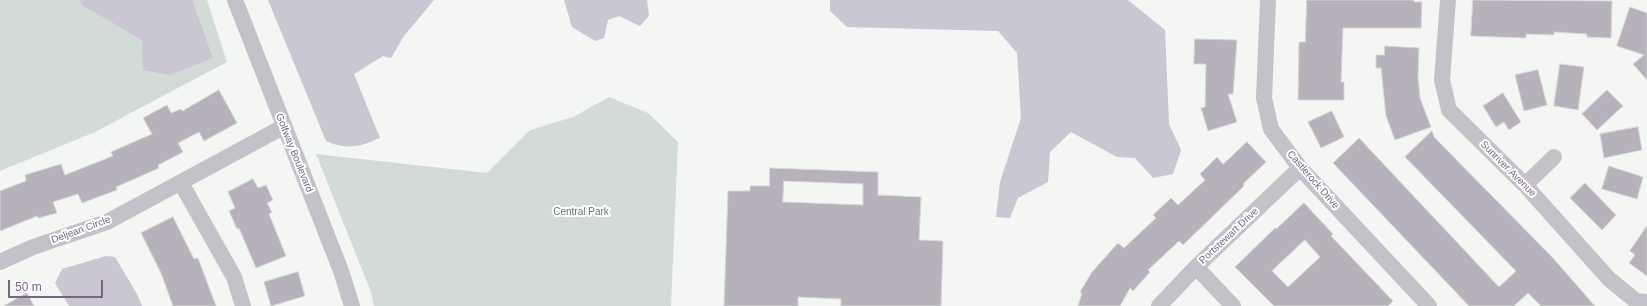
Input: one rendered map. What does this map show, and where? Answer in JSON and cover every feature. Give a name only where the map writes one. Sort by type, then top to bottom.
[{"type":"street","name":"Golfway Boulevard","points":[[235,0],[341,271],[352,306]]},
{"type":"street","name":"Castlerock Drive","points":[[1268,0],[1264,98],[1271,129],[1300,168],[1429,306]]},
{"type":"street","name":"Sunriver Avenue","points":[[1448,0],[1442,80],[1449,110],[1526,185],[1609,279],[1636,301],[1647,302]]},
{"type":"street","name":"Deljean Circle","points":[[0,262],[33,247],[107,222],[283,126]]},
{"type":"street","points":[[1526,185],[1554,157]]},
{"type":"street","name":"Portstewart Drive","points":[[1159,306],[1196,267],[1300,168]]},
{"type":"street","points":[[181,183],[234,277],[243,306]]},
{"type":"street","points":[[1196,267],[1233,306]]},
{"type":"green space","points":[[0,0],[207,0],[227,62],[95,132],[0,171]]},
{"type":"green space","name":"Central Park","points":[[609,97],[648,113],[678,142],[671,306],[374,306],[371,292],[316,154],[487,173],[530,130],[573,117]]},
{"type":"shaded area","points":[[80,0],[192,0],[213,58],[170,75],[143,70],[142,40],[82,5]]},
{"type":"shaded area","points":[[268,0],[434,0],[404,36],[391,58],[383,56],[354,74],[380,138],[366,144],[353,146],[340,146],[326,141]]},
{"type":"shaded area","points":[[564,0],[647,0],[649,16],[640,26],[619,16],[608,20],[604,38],[595,41],[572,27]]},
{"type":"shaded area","points":[[830,0],[1128,0],[1165,30],[1169,124],[1181,150],[1173,174],[1153,178],[1135,158],[1117,157],[1071,132],[1050,152],[1048,182],[1018,198],[1010,218],[996,217],[1000,182],[1021,118],[1017,53],[998,31],[847,27],[830,11]]},
{"type":"shaded area","points":[[106,256],[115,257],[137,294],[142,306],[69,306],[55,283],[62,269]]},
{"type":"building","points":[[1307,0],[1414,0],[1414,2],[1422,2],[1421,28],[1343,28],[1341,82],[1344,82],[1344,100],[1298,100],[1299,42],[1305,42]]},
{"type":"building","points":[[1473,0],[1612,1],[1611,38],[1587,37],[1587,34],[1554,32],[1554,35],[1526,34],[1526,38],[1471,36]]},
{"type":"building","points":[[1630,7],[1647,13],[1647,80],[1633,64],[1644,55],[1617,46]]},
{"type":"building","points":[[1195,39],[1237,40],[1233,94],[1228,94],[1237,122],[1208,131],[1201,108],[1205,107],[1206,64],[1194,64]]},
{"type":"building","points":[[1385,46],[1419,48],[1418,77],[1420,98],[1431,127],[1395,140],[1386,116],[1381,68],[1376,68],[1376,55],[1384,55]]},
{"type":"building","points":[[1560,64],[1584,67],[1578,110],[1554,106]]},
{"type":"building","points":[[1538,70],[1547,105],[1524,111],[1515,75]]},
{"type":"building","points":[[219,90],[237,123],[204,141],[199,132],[178,143],[183,152],[158,165],[159,168],[116,187],[117,190],[82,203],[78,194],[53,202],[57,213],[38,218],[37,216],[0,231],[0,191],[26,181],[25,175],[61,164],[65,175],[113,156],[111,152],[152,134],[143,118],[167,105],[171,113],[181,109],[182,111]]},
{"type":"building","points":[[1607,90],[1623,106],[1597,130],[1582,114]]},
{"type":"building","points":[[1503,93],[1521,122],[1509,130],[1504,122],[1496,127],[1483,106]]},
{"type":"building","points":[[1332,111],[1344,137],[1321,148],[1308,122]]},
{"type":"building","points":[[1638,127],[1642,150],[1604,158],[1600,134]]},
{"type":"building","points":[[1432,131],[1434,137],[1552,257],[1595,306],[1541,306],[1528,293],[1514,306],[1469,306],[1333,163],[1359,138],[1499,287],[1516,271],[1405,157]]},
{"type":"building","points":[[1247,142],[1266,162],[1243,184],[1244,186],[1183,245],[1179,241],[1148,270],[1150,272],[1133,291],[1130,288],[1120,306],[1078,306],[1082,293],[1080,292],[1092,272],[1118,243],[1124,248],[1156,218],[1153,215],[1171,198],[1178,205],[1205,180],[1200,174],[1217,157],[1223,164]]},
{"type":"building","points":[[1609,166],[1643,177],[1637,199],[1602,189]]},
{"type":"building","points":[[770,168],[878,172],[878,195],[921,197],[919,240],[943,241],[941,306],[841,306],[841,299],[798,297],[798,306],[724,306],[728,191],[750,191],[750,186],[769,186]],"holes":[[[784,181],[863,184],[863,205],[783,202]]]},
{"type":"building","points":[[253,179],[258,188],[266,185],[273,200],[267,203],[272,212],[269,214],[286,256],[256,268],[239,228],[237,229],[229,211],[235,208],[228,192]]},
{"type":"building","points":[[1585,183],[1616,215],[1602,230],[1570,198]]},
{"type":"building","points":[[1304,203],[1333,234],[1331,236],[1393,301],[1388,306],[1274,306],[1235,267],[1275,228],[1276,229]],"holes":[[[1305,240],[1320,257],[1288,287],[1272,271]]]},
{"type":"building","points":[[173,217],[194,259],[198,258],[216,306],[173,306],[161,273],[141,233]]},
{"type":"building","points":[[1647,226],[1647,276],[1629,263],[1635,255],[1630,251]]},
{"type":"building","points":[[298,272],[305,296],[271,306],[264,282]]},
{"type":"building","points":[[27,293],[34,306],[4,306]]}]
